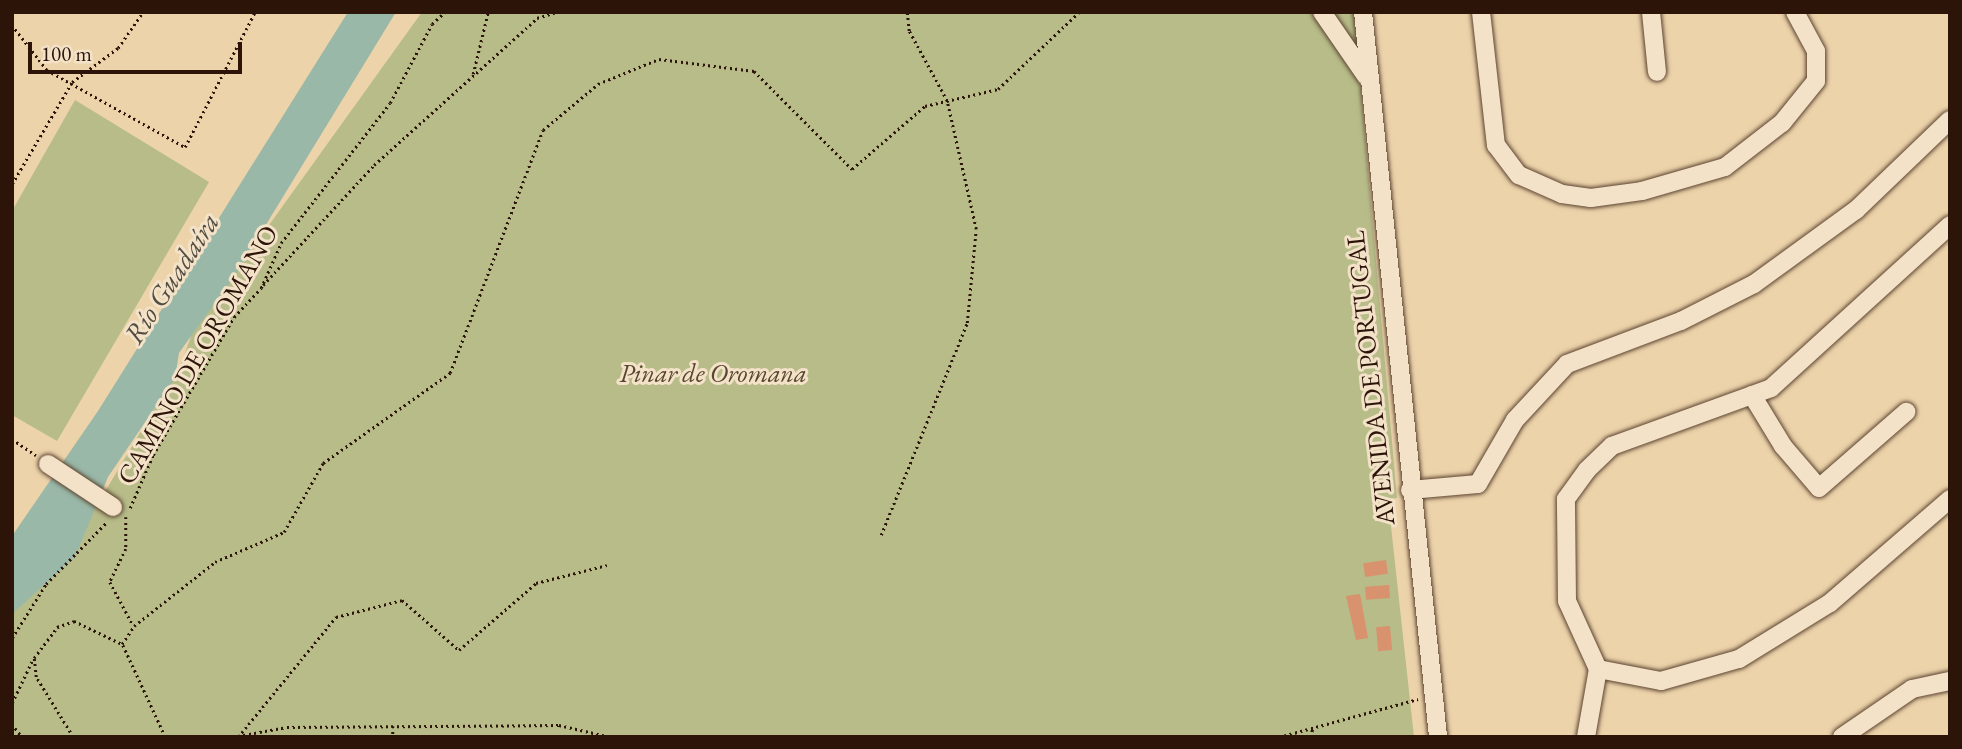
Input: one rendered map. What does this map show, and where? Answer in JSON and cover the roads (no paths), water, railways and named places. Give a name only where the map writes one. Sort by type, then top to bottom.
[{"type":"street","points":[[1322,12],[1366,76]]},
{"type":"street","name":"AVENIDA DE PORTUGAL","points":[[1363,12],[1366,76],[1438,737]]},
{"type":"street","points":[[1481,12],[1496,145],[1519,175],[1562,194],[1591,198],[1642,191],[1725,167],[1782,123],[1816,81],[1816,51],[1795,12]]},
{"type":"street","points":[[1651,12],[1657,72]]},
{"type":"street","points":[[1410,490],[1478,484],[1515,420],[1567,363],[1681,321],[1754,284],[1856,210],[1950,120]]},
{"type":"street","points":[[1586,737],[1598,669],[1567,601],[1566,499],[1612,446],[1771,388],[1950,225]]},
{"type":"street","points":[[1752,395],[1783,446],[1819,488],[1906,412]]},
{"type":"street","points":[[48,464],[111,513]]},
{"type":"street","points":[[1598,669],[1661,681],[1739,659],[1830,603],[1950,499]]},
{"type":"street","points":[[1842,737],[1912,689],[1950,681]]},
{"type":"water label","name":"Río Guadaíra","points":[[171,278]]},
{"type":"park label","name":"Pinar de Oromana","points":[[713,374]]}]
